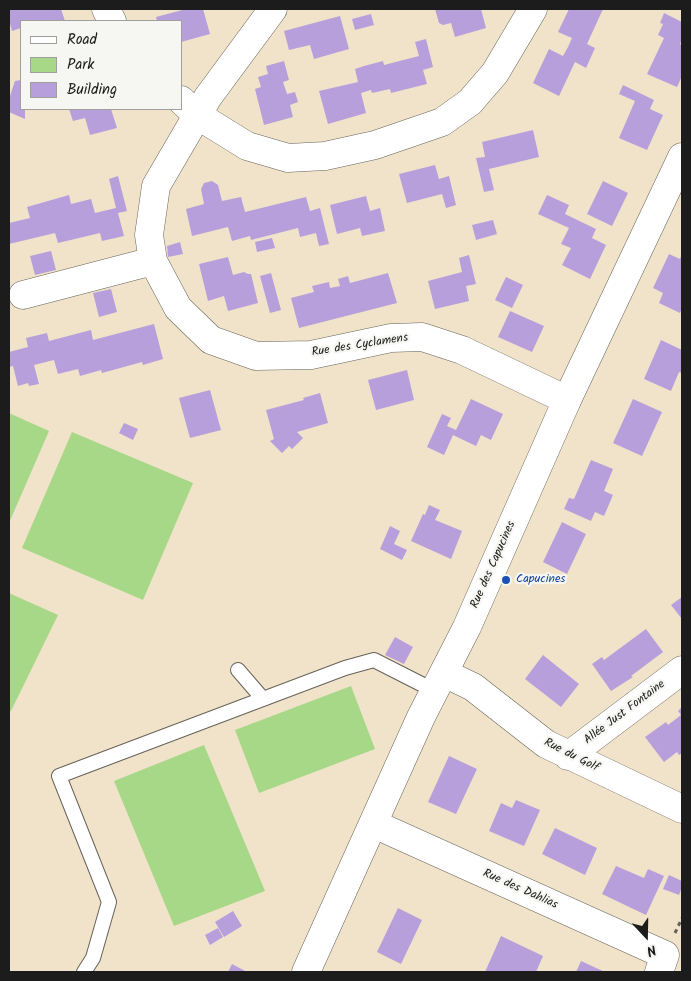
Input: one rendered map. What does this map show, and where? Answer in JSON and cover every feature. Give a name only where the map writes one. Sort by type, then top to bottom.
[{"type":"street","name":"Rue des Cyclamens","points":[[273,9],[208,97],[189,107],[156,186],[148,235],[153,261],[178,308],[210,340],[256,356],[311,355],[391,338],[422,336],[462,350],[567,400]]},
{"type":"street","points":[[189,107],[247,146],[288,158],[325,156],[374,145],[442,122],[470,102],[496,74],[533,9]]},
{"type":"street","name":"Rue des Capucines","points":[[306,972],[466,627],[567,400],[682,157]]},
{"type":"street","points":[[23,295],[153,261]]},
{"type":"street","name":"Allée Just Fontaine","points":[[568,756],[682,670]]},
{"type":"street","name":"Rue du Golf","points":[[439,682],[473,687],[546,744],[682,809]]},
{"type":"street","name":"Rue des Dahlias","points":[[374,824],[662,964]]},
{"type":"lane","points":[[84,972],[93,958],[109,902],[60,776],[345,668],[374,660],[439,682]]},
{"type":"lane","points":[[238,670],[263,699]]},
{"type":"green space","points":[[9,413],[49,431],[9,523]]},
{"type":"green space","points":[[72,432],[193,483],[143,600],[22,548]]},
{"type":"green space","points":[[9,593],[58,615],[11,711],[9,710]]},
{"type":"green space","points":[[351,686],[375,749],[259,793],[235,730]]},
{"type":"green space","points":[[204,745],[265,891],[174,926],[114,781]]},
{"type":"building","points":[[9,9],[61,9],[65,20],[20,20],[20,28],[12,31]]},
{"type":"building","points":[[186,9],[203,9],[210,34],[182,42],[182,20],[157,20],[156,17]]},
{"type":"building","points":[[435,9],[481,9],[486,28],[455,37],[451,23],[443,25],[439,23]]},
{"type":"building","points":[[569,9],[603,9],[587,44],[595,48],[586,68],[575,62],[559,96],[533,83],[549,49],[563,56],[568,47],[572,38],[558,32]]},
{"type":"building","points":[[664,13],[682,22],[682,39],[680,44],[682,46],[682,76],[677,87],[647,74],[664,38],[658,35],[663,24],[660,23]]},
{"type":"building","points":[[371,14],[374,25],[355,30],[352,19]]},
{"type":"building","points":[[340,16],[349,49],[314,59],[310,45],[289,50],[284,31]]},
{"type":"building","points":[[426,39],[433,67],[423,70],[427,84],[391,93],[390,89],[372,93],[371,90],[361,93],[366,113],[328,124],[319,91],[358,82],[355,69],[383,61],[384,65],[419,56],[415,42]]},
{"type":"building","points":[[284,61],[289,80],[283,82],[287,94],[295,92],[298,102],[290,105],[293,117],[264,125],[255,89],[261,87],[258,77],[268,74],[266,66]]},
{"type":"building","points":[[20,80],[20,110],[25,110],[25,119],[9,112],[9,99],[15,81]]},
{"type":"building","points":[[623,85],[654,100],[650,109],[663,115],[647,150],[619,138],[635,101],[619,94]]},
{"type":"building","points":[[69,110],[111,110],[117,128],[90,135],[85,118],[73,121]]},
{"type":"building","points":[[533,130],[539,157],[489,169],[494,190],[484,192],[476,158],[485,157],[482,142]]},
{"type":"building","points":[[435,165],[439,179],[449,176],[456,205],[446,208],[442,194],[407,203],[399,174]]},
{"type":"building","points":[[118,176],[127,211],[118,213],[124,236],[102,241],[100,233],[58,243],[55,233],[9,244],[9,223],[30,218],[27,207],[69,195],[71,204],[91,199],[95,213],[116,208],[109,179]]},
{"type":"building","points":[[212,181],[218,185],[222,201],[241,197],[245,212],[306,197],[310,211],[320,208],[329,244],[319,246],[316,233],[300,237],[298,228],[251,240],[250,236],[232,241],[228,227],[192,236],[186,209],[204,204],[201,189],[204,183]]},
{"type":"building","points":[[603,181],[628,193],[612,226],[587,214]]},
{"type":"building","points":[[547,195],[569,205],[565,214],[596,229],[592,238],[606,245],[590,279],[562,265],[571,248],[561,244],[569,228],[538,214]]},
{"type":"building","points":[[366,196],[370,211],[380,208],[385,231],[362,236],[360,228],[337,234],[330,205]]},
{"type":"building","points":[[493,220],[497,234],[476,240],[472,225]]},
{"type":"building","points":[[272,238],[275,248],[257,252],[255,242]]},
{"type":"building","points":[[180,242],[183,254],[168,257],[167,246]]},
{"type":"building","points":[[51,251],[56,270],[35,275],[30,256]]},
{"type":"building","points":[[669,254],[680,259],[682,254],[682,308],[680,313],[659,303],[663,293],[653,288]]},
{"type":"building","points":[[469,255],[476,284],[466,286],[469,301],[435,309],[428,281],[462,272],[459,258]]},
{"type":"building","points":[[228,257],[233,275],[244,272],[251,274],[258,303],[228,311],[224,296],[208,301],[199,264]]},
{"type":"building","points":[[271,273],[281,310],[270,313],[260,276]]},
{"type":"building","points":[[388,273],[397,303],[299,328],[291,298],[314,292],[312,286],[329,282],[330,288],[340,286],[338,279],[348,276],[350,283]]},
{"type":"building","points":[[506,277],[523,285],[512,308],[495,300]]},
{"type":"building","points":[[111,289],[117,312],[99,317],[93,293]]},
{"type":"building","points":[[510,311],[544,326],[532,352],[498,337]]},
{"type":"building","points":[[154,324],[163,359],[143,365],[142,362],[102,373],[101,370],[80,376],[78,369],[58,374],[54,360],[34,365],[39,384],[29,386],[28,383],[18,386],[13,366],[9,367],[9,352],[28,347],[26,338],[47,333],[49,341],[91,330],[93,340]]},
{"type":"building","points":[[661,340],[682,350],[682,373],[679,372],[671,391],[644,379]]},
{"type":"building","points":[[407,370],[414,400],[376,410],[368,380]]},
{"type":"building","points":[[210,390],[221,430],[190,438],[179,398]]},
{"type":"building","points":[[320,393],[328,423],[297,432],[303,438],[292,449],[289,446],[282,453],[270,441],[274,439],[266,410],[304,400],[303,398]]},
{"type":"building","points":[[471,399],[503,414],[491,440],[481,435],[476,446],[453,435],[444,455],[427,447],[442,414],[451,418],[447,426],[456,430]]},
{"type":"building","points":[[633,399],[662,412],[642,456],[613,443]]},
{"type":"building","points":[[124,423],[138,429],[133,440],[119,433]]},
{"type":"building","points":[[591,460],[613,469],[604,491],[613,495],[604,516],[595,512],[591,521],[564,509],[569,498],[574,499]]},
{"type":"building","points":[[429,505],[440,510],[435,520],[462,531],[451,559],[411,541]]},
{"type":"building","points":[[562,522],[586,534],[567,574],[543,562]]},
{"type":"building","points":[[390,526],[400,531],[394,544],[407,550],[402,560],[380,549]]},
{"type":"building","points":[[682,597],[682,619],[671,605]]},
{"type":"building","points":[[646,629],[663,652],[631,676],[633,677],[611,691],[592,664],[602,657],[604,660]]},
{"type":"building","points":[[395,637],[413,647],[404,664],[385,655]]},
{"type":"building","points":[[543,655],[579,684],[561,707],[525,679]]},
{"type":"building","points":[[682,707],[682,753],[679,755],[677,752],[664,762],[645,737],[666,722],[668,725],[681,715],[678,711]]},
{"type":"building","points":[[449,756],[477,769],[456,814],[428,802]]},
{"type":"building","points":[[516,800],[540,810],[524,846],[489,831],[501,803],[512,808]]},
{"type":"building","points":[[555,828],[597,848],[585,875],[542,854]]},
{"type":"building","points":[[616,866],[644,878],[648,869],[664,876],[646,915],[602,894]]},
{"type":"building","points":[[669,875],[682,881],[679,895],[663,889]]},
{"type":"building","points":[[398,908],[422,920],[401,964],[377,952]]},
{"type":"building","points":[[233,911],[242,926],[224,937],[215,922]]},
{"type":"building","points":[[218,928],[223,937],[210,945],[205,935]]},
{"type":"building","points":[[501,936],[543,956],[536,972],[485,972]]},
{"type":"building","points":[[581,961],[605,972],[576,972]]},
{"type":"building","points":[[232,964],[247,972],[228,972]]},
{"type":"place","name":"Capucines","points":[[506,580]]}]
